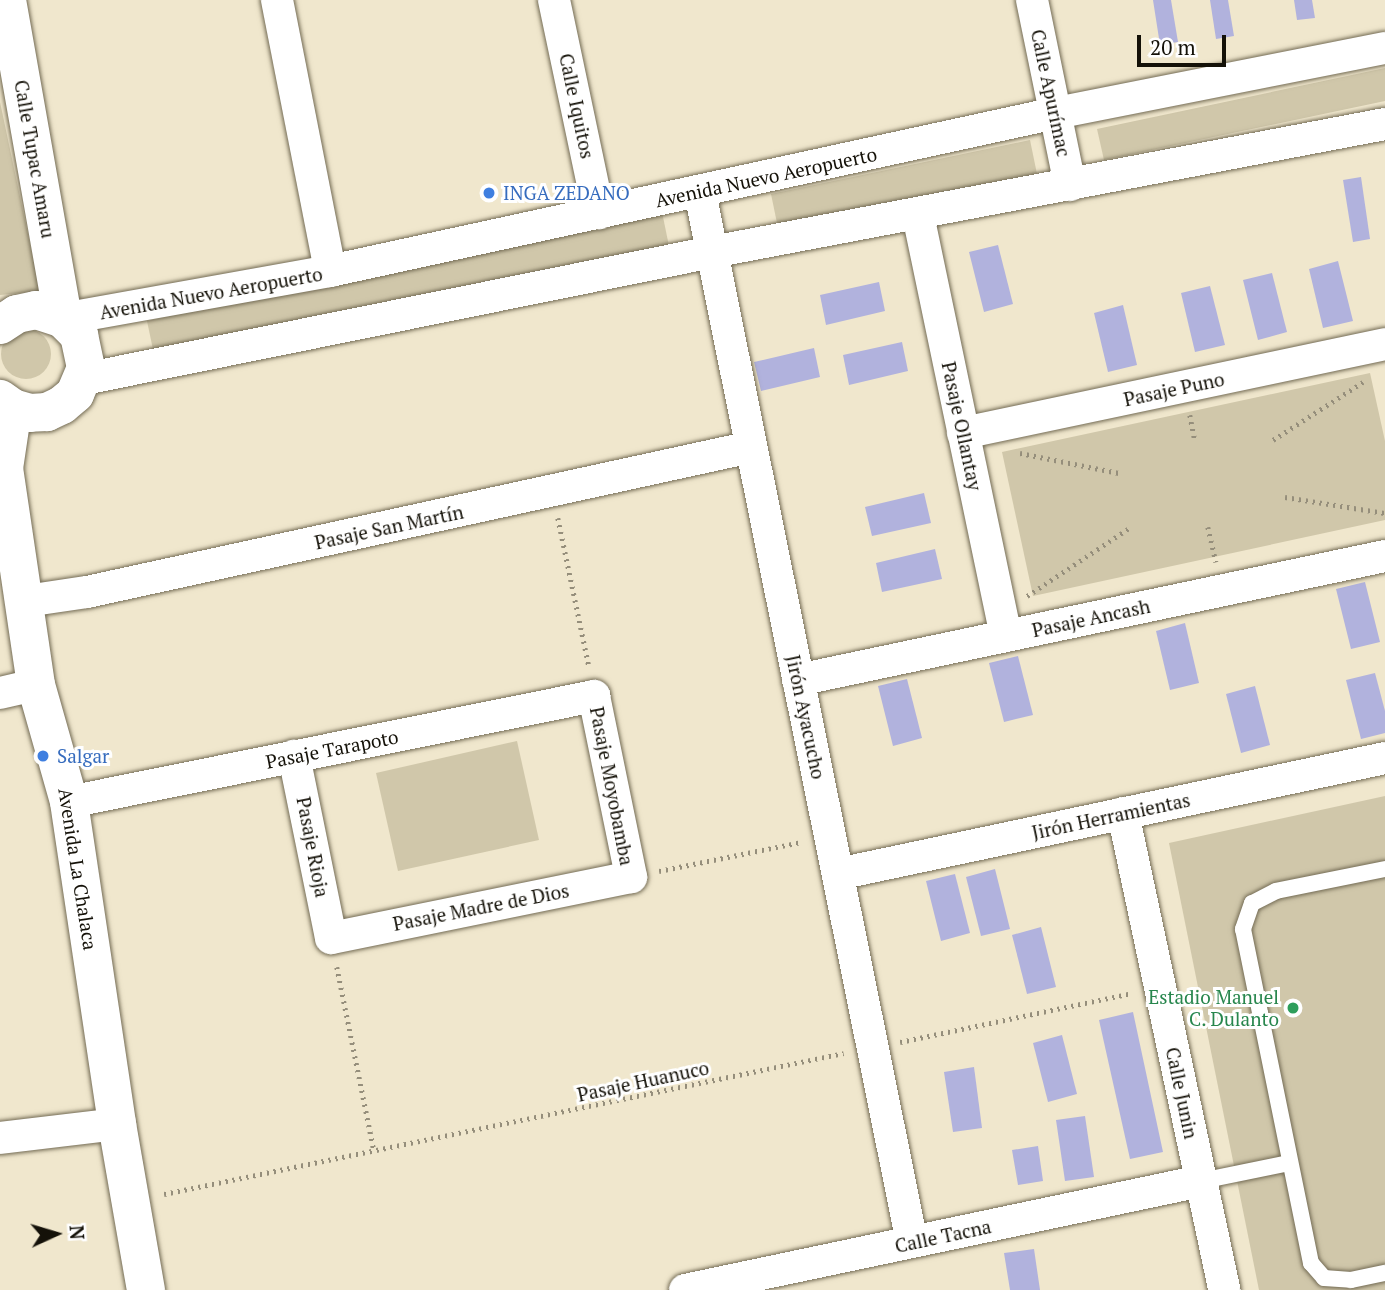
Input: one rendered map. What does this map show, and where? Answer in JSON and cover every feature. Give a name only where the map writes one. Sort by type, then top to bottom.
[{"type":"street","name":"Calle Tupac Amaru","points":[[6,0],[63,319]]},
{"type":"street","points":[[277,0],[330,271]]},
{"type":"street","name":"Calle Iquitos","points":[[554,0],[600,213]]},
{"type":"street","name":"Calle Apurímac","points":[[1032,0],[1070,185]]},
{"type":"street","name":"Avenida Nuevo Aeropuerto","points":[[63,319],[330,271],[1056,113],[1385,48]]},
{"type":"street","points":[[83,379],[712,252],[918,215],[1385,124]]},
{"type":"street","name":"Jirón Ayacucho","points":[[700,192],[912,1242]]},
{"type":"street","name":"Pasaje Ollantay","points":[[918,215],[1003,625]]},
{"type":"street","points":[[0,325],[17,314],[36,310],[63,319],[72,326],[84,345],[86,368],[75,394],[55,408],[30,413],[7,403]]},
{"type":"street","name":"Pasaje Puno","points":[[963,433],[1385,344]]},
{"type":"street","name":"Avenida La Chalaca","points":[[7,403],[4,468],[26,601],[18,689],[69,802],[117,1125],[146,1290]]},
{"type":"street","name":"Pasaje San Martín","points":[[26,601],[87,592],[751,447]]},
{"type":"street","name":"Pasaje Ancash","points":[[798,680],[1003,625],[1385,556]]},
{"type":"street","name":"Pasaje Tarapoto","points":[[69,802],[594,696]]},
{"type":"street","name":"Pasaje Moyobamba","points":[[594,696],[631,877]]},
{"type":"street","name":"Pasaje Rioja","points":[[294,756],[331,938]]},
{"type":"street","name":"Jirón Herramientas","points":[[838,874],[1385,758]]},
{"type":"street","name":"Calle Junin","points":[[1123,813],[1224,1290]]},
{"type":"street","name":"Pasaje Madre de Dios","points":[[331,938],[631,877]]},
{"type":"street","points":[[0,1138],[117,1125]]},
{"type":"street","name":"Calle Tacna","points":[[685,1290],[1201,1181]]},
{"type":"lane","points":[[1385,869],[1276,891],[1252,903],[1243,929],[1311,1263],[1324,1278],[1351,1280],[1385,1273]]},
{"type":"lane","points":[[1201,1181],[1289,1163]]},
{"type":"path","points":[[1273,440],[1374,375]]},
{"type":"path","points":[[1016,452],[1119,473]]},
{"type":"path","points":[[553,491],[594,696]]},
{"type":"path","points":[[1286,497],[1385,513]]},
{"type":"path","points":[[1003,625],[1131,527]]},
{"type":"path","points":[[631,877],[830,836]]},
{"type":"path","points":[[331,938],[374,1151]]},
{"type":"path","name":"Pasaje Huanuco","points":[[131,1201],[1160,988]]},
{"type":"shaded area","points":[[1385,68],[1385,101],[1104,160],[1097,129]]},
{"type":"shaded area","points":[[0,102],[40,291],[0,295]]},
{"type":"shaded area","points":[[1030,140],[1037,174],[778,228],[771,194]]},
{"type":"shaded area","points":[[662,212],[670,251],[155,359],[147,321]]},
{"type":"shaded area","points":[[26,329],[44,336],[51,354],[44,372],[26,379],[8,372],[1,354],[8,336]]},
{"type":"shaded area","points":[[1370,373],[1385,441],[1385,520],[1033,596],[1002,452]]},
{"type":"shaded area","points":[[517,741],[539,840],[398,871],[376,773]]},
{"type":"shaded area","name":"Estadio Manuel C. Dulanto","points":[[1385,796],[1385,1290],[1259,1290],[1169,843]]},
{"type":"building","points":[[1153,0],[1171,0],[1178,42],[1160,45]]},
{"type":"building","points":[[1210,0],[1228,0],[1234,36],[1216,39]]},
{"type":"building","points":[[1294,0],[1312,0],[1315,18],[1297,20]]},
{"type":"building","points":[[1361,177],[1370,239],[1353,242],[1343,180]]},
{"type":"building","points":[[998,245],[1013,304],[984,312],[969,252]]},
{"type":"building","points":[[1338,261],[1353,321],[1323,328],[1309,269]]},
{"type":"building","points":[[1272,273],[1287,332],[1258,340],[1243,280]]},
{"type":"building","points":[[879,282],[885,311],[826,325],[820,295]]},
{"type":"building","points":[[1210,286],[1225,345],[1195,352],[1181,293]]},
{"type":"building","points":[[1123,305],[1137,365],[1108,372],[1094,313]]},
{"type":"building","points":[[902,342],[908,371],[849,385],[843,355]]},
{"type":"building","points":[[814,348],[820,377],[761,391],[754,362]]},
{"type":"building","points":[[924,493],[931,523],[872,536],[865,507]]},
{"type":"building","points":[[935,549],[942,579],[882,592],[876,563]]},
{"type":"building","points":[[1365,582],[1380,642],[1351,649],[1336,589]]},
{"type":"building","points":[[1185,623],[1199,683],[1170,690],[1156,631]]},
{"type":"building","points":[[1018,656],[1033,715],[1004,722],[989,663]]},
{"type":"building","points":[[1375,673],[1385,711],[1385,733],[1361,739],[1346,680]]},
{"type":"building","points":[[907,679],[922,738],[893,746],[878,686]]},
{"type":"building","points":[[1255,686],[1270,745],[1241,753],[1226,694]]},
{"type":"building","points":[[995,869],[1010,929],[981,936],[966,877]]},
{"type":"building","points":[[955,874],[970,933],[941,941],[926,881]]},
{"type":"building","points":[[1041,927],[1056,987],[1027,994],[1012,935]]},
{"type":"building","points":[[1133,1012],[1163,1152],[1130,1159],[1099,1020]]},
{"type":"building","points":[[1062,1035],[1077,1094],[1048,1102],[1033,1043]]},
{"type":"building","points":[[974,1067],[982,1128],[953,1132],[944,1072]]},
{"type":"building","points":[[1085,1116],[1094,1177],[1065,1181],[1056,1120]]},
{"type":"building","points":[[1038,1146],[1043,1181],[1018,1185],[1012,1150]]},
{"type":"building","points":[[1034,1249],[1040,1290],[1010,1290],[1004,1253]]},
{"type":"place","name":"INGA ZEDANO","points":[[489,193]]},
{"type":"place","name":"Salgar","points":[[43,756]]},
{"type":"place","name":"Estadio Manuel C. Dulanto","points":[[1293,1008]]}]
